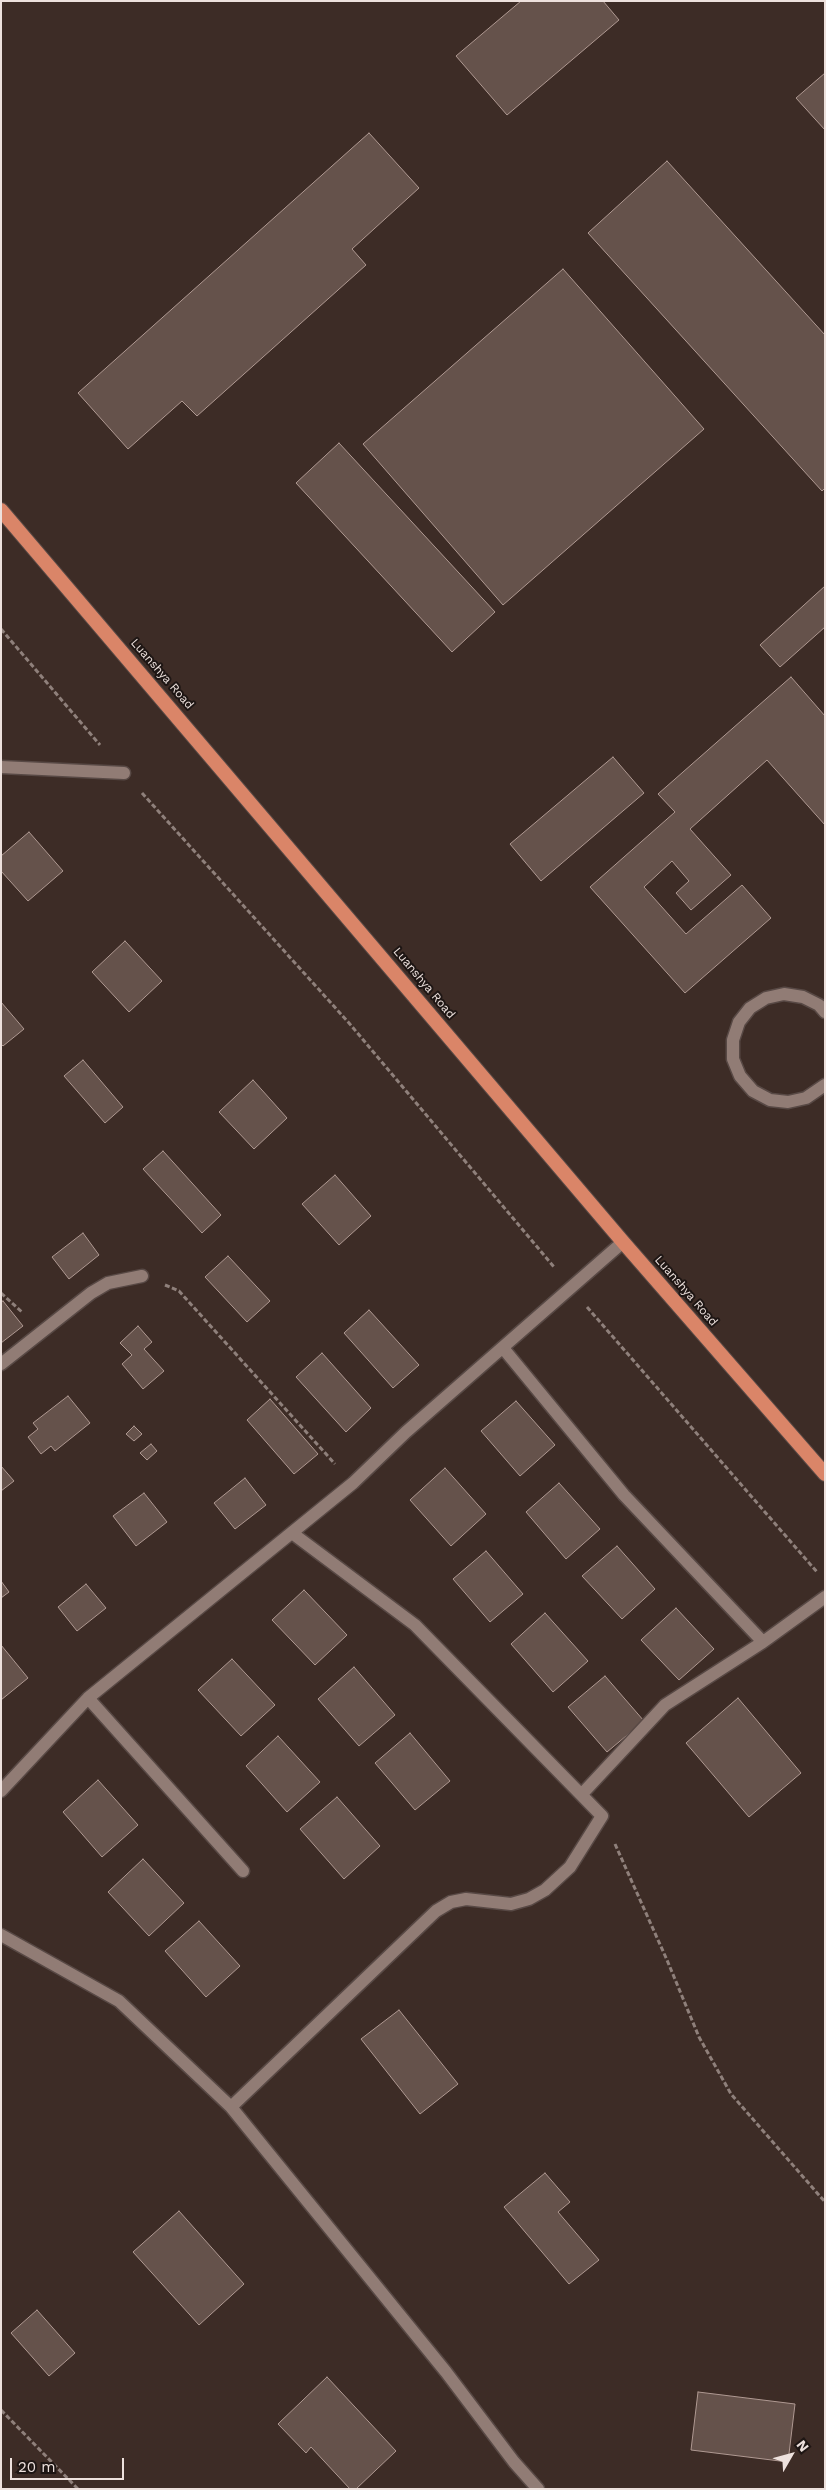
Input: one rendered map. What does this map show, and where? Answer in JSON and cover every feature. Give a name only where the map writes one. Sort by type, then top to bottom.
[{"type":"highway","name":"Luanshya Road","points":[[1,510],[623,1242],[825,1474]]},
{"type":"street","points":[[1,768],[124,773]]},
{"type":"street","points":[[825,1012],[819,1006],[803,997],[784,994],[766,998],[750,1008],[739,1022],[733,1040],[733,1059],[740,1076],[753,1091],[770,1100],[788,1102],[806,1098],[825,1085]]},
{"type":"street","points":[[1,1790],[88,1698],[352,1483],[406,1432],[623,1242]]},
{"type":"street","points":[[1,1364],[91,1293],[108,1283],[142,1276]]},
{"type":"street","points":[[503,1348],[624,1495],[763,1642]]},
{"type":"street","points":[[231,2107],[436,1911],[451,1902],[466,1900],[511,1904],[528,1900],[545,1890],[570,1867],[602,1816],[415,1625],[292,1533]]},
{"type":"street","points":[[582,1794],[665,1705],[763,1642],[825,1597]]},
{"type":"street","points":[[88,1698],[243,1871]]},
{"type":"street","points":[[1,1935],[99,1988],[119,2001],[231,2107],[446,2372],[514,2462],[538,2489]]},
{"type":"path","points":[[1,629],[124,773],[350,1023],[571,1288],[818,1573]]},
{"type":"path","points":[[142,1276],[179,1290],[352,1483]]},
{"type":"path","points":[[602,1816],[667,1960],[699,2037],[731,2094],[825,2202]]},
{"type":"path","points":[[1,2410],[78,2489]]},
{"type":"building","points":[[521,1],[603,1],[619,20],[507,115],[456,56]]},
{"type":"building","points":[[825,73],[825,130],[796,98]]},
{"type":"building","points":[[369,133],[419,188],[352,249],[366,265],[197,416],[182,401],[128,449],[78,393]]},
{"type":"building","points":[[667,161],[825,335],[825,488],[822,491],[588,233]]},
{"type":"building","points":[[563,269],[704,429],[503,605],[363,444]]},
{"type":"building","points":[[339,443],[495,612],[452,652],[296,483]]},
{"type":"building","points":[[825,586],[825,627],[780,667],[760,645]]},
{"type":"building","points":[[791,677],[825,716],[825,825],[767,760],[690,829],[731,875],[691,910],[676,893],[689,881],[672,861],[644,887],[686,934],[742,885],[771,918],[685,993],[590,887],[675,812],[658,794]]},
{"type":"building","points":[[613,757],[644,793],[541,881],[510,844]]},
{"type":"building","points":[[29,832],[63,871],[28,901],[1,871],[1,856]]},
{"type":"building","points":[[125,941],[162,981],[129,1012],[92,972]]},
{"type":"building","points":[[1,1002],[24,1029],[3,1046],[1,1044]]},
{"type":"building","points":[[83,1060],[123,1107],[105,1123],[64,1076]]},
{"type":"building","points":[[253,1080],[287,1118],[254,1149],[219,1112]]},
{"type":"building","points":[[163,1151],[221,1215],[202,1233],[143,1169]]},
{"type":"building","points":[[335,1175],[371,1216],[339,1245],[302,1204]]},
{"type":"building","points":[[83,1233],[99,1255],[69,1279],[52,1257]]},
{"type":"building","points":[[228,1256],[270,1301],[247,1322],[205,1277]]},
{"type":"building","points":[[3,1301],[23,1326],[1,1343],[1,1302]]},
{"type":"building","points":[[369,1310],[419,1365],[393,1388],[344,1333]]},
{"type":"building","points":[[138,1326],[152,1342],[144,1349],[164,1371],[143,1389],[122,1364],[132,1355],[120,1343]]},
{"type":"building","points":[[322,1353],[371,1408],[346,1432],[296,1377]]},
{"type":"building","points":[[68,1396],[90,1423],[55,1451],[51,1446],[41,1454],[28,1437],[38,1429],[33,1423]]},
{"type":"building","points":[[270,1399],[318,1454],[294,1474],[247,1420]]},
{"type":"building","points":[[516,1401],[555,1445],[520,1476],[481,1431]]},
{"type":"building","points":[[134,1426],[142,1434],[134,1441],[126,1434]]},
{"type":"building","points":[[151,1444],[157,1451],[147,1460],[140,1453]]},
{"type":"building","points":[[1,1466],[14,1481],[1,1491]]},
{"type":"building","points":[[445,1468],[486,1514],[451,1546],[410,1500]]},
{"type":"building","points":[[245,1478],[266,1505],[235,1529],[214,1503]]},
{"type":"building","points":[[559,1483],[600,1529],[566,1559],[526,1512]]},
{"type":"building","points":[[144,1493],[167,1522],[136,1546],[113,1516]]},
{"type":"building","points":[[617,1546],[655,1589],[622,1619],[582,1576]]},
{"type":"building","points":[[486,1551],[523,1594],[490,1622],[453,1579]]},
{"type":"building","points":[[1,1581],[9,1592],[1,1598]]},
{"type":"building","points":[[86,1584],[106,1608],[77,1631],[58,1607]]},
{"type":"building","points":[[304,1590],[347,1635],[315,1665],[272,1620]]},
{"type":"building","points":[[676,1608],[714,1649],[679,1680],[641,1640]]},
{"type":"building","points":[[545,1613],[588,1661],[553,1692],[511,1644]]},
{"type":"building","points":[[1,1645],[28,1678],[1,1700]]},
{"type":"building","points":[[232,1659],[275,1705],[241,1736],[198,1690]]},
{"type":"building","points":[[354,1667],[395,1715],[359,1746],[318,1699]]},
{"type":"building","points":[[605,1676],[644,1721],[607,1752],[568,1707]]},
{"type":"building","points":[[738,1698],[801,1773],[749,1817],[686,1743]]},
{"type":"building","points":[[410,1733],[450,1781],[415,1810],[375,1763]]},
{"type":"building","points":[[278,1736],[320,1782],[287,1812],[246,1766]]},
{"type":"building","points":[[98,1780],[138,1825],[102,1857],[63,1812]]},
{"type":"building","points":[[337,1797],[380,1846],[344,1879],[300,1829]]},
{"type":"building","points":[[143,1859],[184,1903],[149,1936],[108,1892]]},
{"type":"building","points":[[199,1921],[240,1966],[206,1997],[165,1951]]},
{"type":"building","points":[[399,2010],[458,2084],[420,2114],[361,2039]]},
{"type":"building","points":[[545,2173],[570,2202],[558,2212],[599,2260],[569,2284],[504,2207]]},
{"type":"building","points":[[179,2211],[244,2284],[199,2325],[133,2252]]},
{"type":"building","points":[[37,2310],[75,2353],[49,2376],[11,2333]]},
{"type":"building","points":[[327,2377],[396,2451],[356,2489],[350,2489],[311,2447],[306,2453],[278,2424]]},
{"type":"building","points":[[698,2392],[795,2404],[788,2462],[691,2450]]}]
